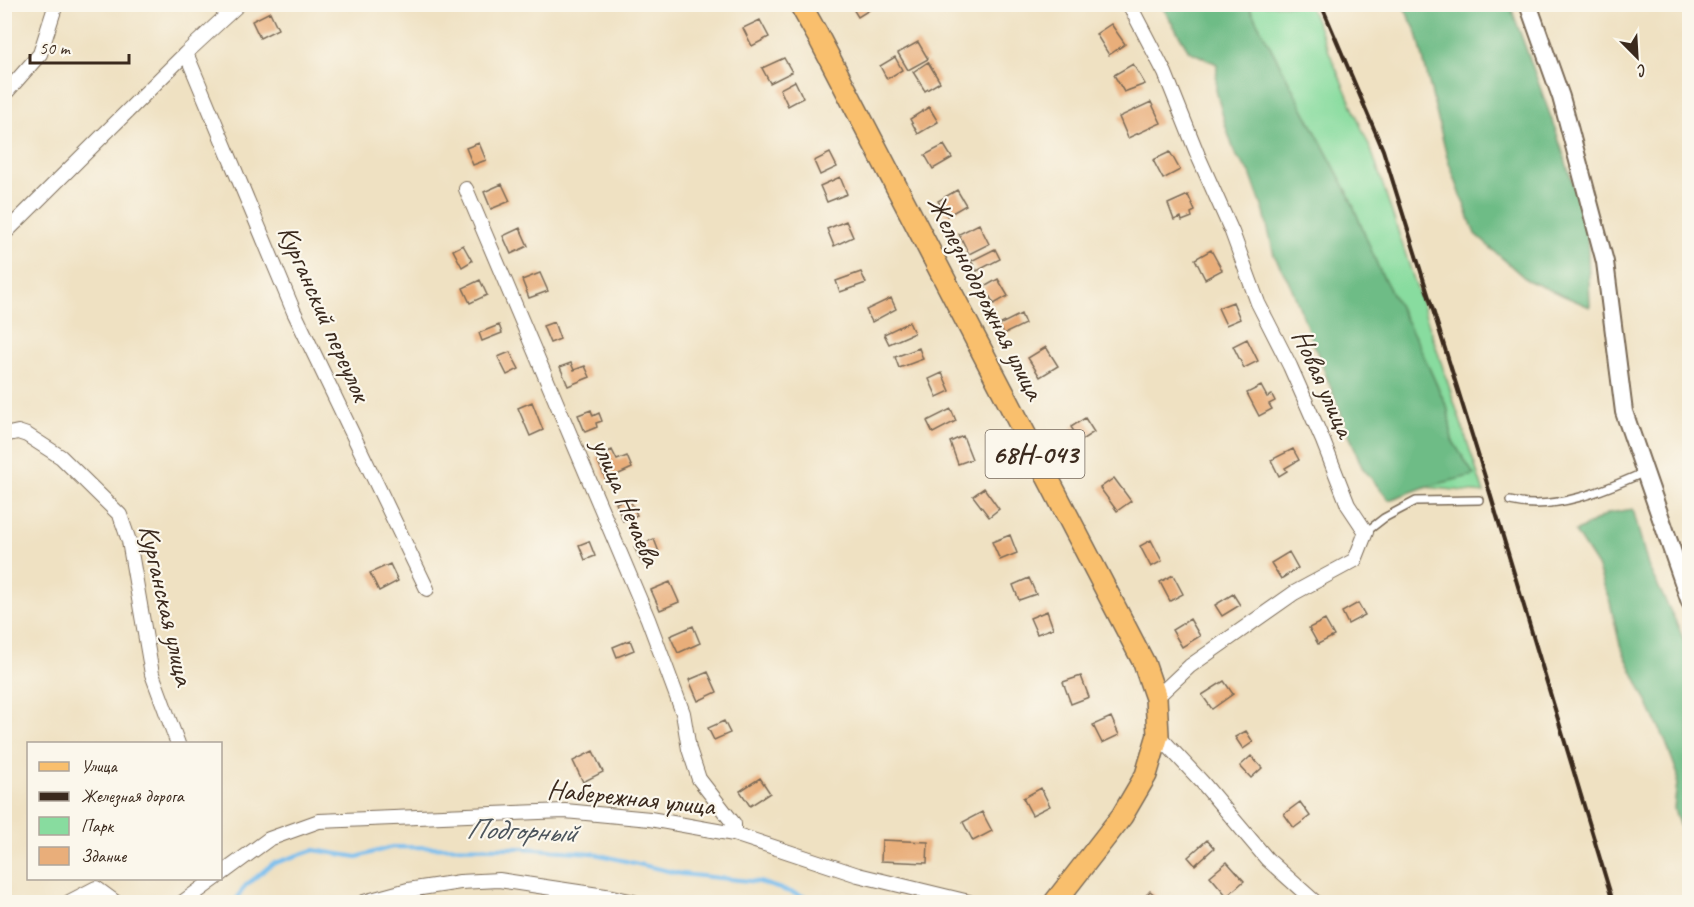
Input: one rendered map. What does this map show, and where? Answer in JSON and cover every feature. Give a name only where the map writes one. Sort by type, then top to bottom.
[{"type":"main road","name":"Железнодорожная улица","points":[[800,4],[1144,663],[1156,698],[1158,735],[1146,775],[1122,816],[1055,903]]},
{"type":"street","points":[[4,95],[40,54],[56,4]]},
{"type":"street","points":[[4,234],[186,53],[239,4]]},
{"type":"street","name":"Новая улица","points":[[1129,4],[1165,74],[1232,232],[1258,303],[1314,420],[1348,505],[1366,532]]},
{"type":"street","points":[[1528,4],[1561,97],[1605,262],[1624,412],[1689,602]]},
{"type":"street","name":"Курганский переулок","points":[[186,53],[294,312],[427,589]]},
{"type":"street","name":"улица Нечаева","points":[[466,189],[648,619],[683,713],[689,749],[699,779],[734,824],[734,834]]},
{"type":"street","name":"Курганская улица","points":[[4,435],[18,432],[27,435],[62,457],[120,515],[129,541],[152,674],[177,742]]},
{"type":"street","points":[[1156,698],[1190,666],[1294,593],[1355,560],[1366,532]]},
{"type":"street","points":[[1158,735],[1202,782],[1267,860],[1315,903]]},
{"type":"street","name":"Набережная улица","points":[[222,874],[269,839],[319,821],[565,811],[650,819],[734,834],[858,875],[969,903]]},
{"type":"street","points":[[364,903],[408,890],[460,882],[499,880],[612,897],[634,903]]},
{"type":"street","points":[[183,903],[201,884]]},
{"type":"street","points":[[69,903],[96,888],[114,903]]},
{"type":"lane","points":[[1510,501],[1540,504],[1595,494],[1644,472]]},
{"type":"lane","points":[[1366,532],[1384,518],[1416,501],[1479,500]]},
{"type":"green space","points":[[1161,5],[1248,5],[1347,191],[1379,269],[1417,341],[1448,410],[1452,440],[1474,475],[1425,487],[1389,500],[1362,467],[1291,286],[1274,255],[1264,212],[1250,173],[1235,154],[1216,90],[1217,64],[1189,51]]},
{"type":"green space","points":[[1248,5],[1309,5],[1373,155],[1484,493],[1425,487],[1473,474],[1452,440],[1448,410],[1417,341],[1379,269],[1347,191]]},
{"type":"green space","points":[[1403,5],[1510,5],[1556,131],[1587,228],[1590,307],[1527,280],[1475,234],[1447,157],[1417,33]]},
{"type":"green space","points":[[1633,509],[1648,566],[1679,628],[1689,655],[1689,846],[1683,837],[1674,809],[1678,775],[1665,740],[1620,645],[1610,602],[1597,566],[1575,532],[1609,513]]},
{"type":"building","points":[[850,4],[872,4],[874,7],[858,17]]},
{"type":"building","points":[[270,12],[278,29],[260,38],[252,21]]},
{"type":"building","points":[[760,20],[769,37],[752,46],[743,28]]},
{"type":"building","points":[[1111,24],[1125,44],[1109,55],[1096,34]]},
{"type":"building","points":[[918,42],[928,59],[908,70],[898,53]]},
{"type":"building","points":[[895,57],[902,70],[887,79],[880,66]]},
{"type":"building","points":[[784,58],[792,72],[770,83],[762,68]]},
{"type":"building","points":[[928,62],[940,82],[925,91],[913,72]]},
{"type":"building","points":[[1133,64],[1145,84],[1124,92],[1114,75]]},
{"type":"building","points":[[795,81],[803,98],[788,106],[780,89]]},
{"type":"building","points":[[1151,102],[1161,123],[1128,138],[1119,117]]},
{"type":"building","points":[[929,107],[938,122],[918,134],[910,119]]},
{"type":"building","points":[[479,143],[486,160],[473,165],[466,148]]},
{"type":"building","points":[[944,145],[952,158],[933,169],[925,155]]},
{"type":"building","points":[[1170,152],[1180,170],[1163,179],[1153,160]]},
{"type":"building","points":[[830,153],[837,167],[820,175],[814,161]]},
{"type":"building","points":[[840,177],[847,194],[827,202],[820,186]]},
{"type":"building","points":[[502,184],[510,201],[491,209],[484,192]]},
{"type":"building","points":[[957,190],[966,205],[947,216],[938,201]]},
{"type":"building","points":[[1188,195],[1195,211],[1191,213],[1192,217],[1182,221],[1181,217],[1174,220],[1168,204]]},
{"type":"building","points":[[846,221],[853,237],[834,246],[827,229]]},
{"type":"building","points":[[979,224],[989,244],[969,254],[959,234]]},
{"type":"building","points":[[520,228],[528,246],[511,254],[503,236]]},
{"type":"building","points":[[463,245],[472,261],[462,267],[453,250]]},
{"type":"building","points":[[995,249],[1000,259],[977,271],[971,261]]},
{"type":"building","points":[[1211,250],[1222,270],[1205,279],[1195,259]]},
{"type":"building","points":[[861,272],[866,283],[840,292],[836,281]]},
{"type":"building","points":[[540,273],[548,291],[529,298],[522,280]]},
{"type":"building","points":[[998,279],[1008,296],[994,304],[984,287]]},
{"type":"building","points":[[480,280],[487,295],[470,303],[463,288]]},
{"type":"building","points":[[891,298],[896,309],[872,322],[866,310]]},
{"type":"building","points":[[1233,302],[1240,319],[1226,325],[1218,308]]},
{"type":"building","points":[[1021,314],[1025,324],[1004,334],[999,325]]},
{"type":"building","points":[[554,322],[560,339],[550,343],[543,326]]},
{"type":"building","points":[[909,322],[914,333],[889,344],[884,334]]},
{"type":"building","points":[[499,325],[502,333],[482,341],[479,333]]},
{"type":"building","points":[[1247,339],[1258,361],[1244,368],[1233,346]]},
{"type":"building","points":[[1046,347],[1058,366],[1040,377],[1028,358]]},
{"type":"building","points":[[919,348],[923,359],[899,368],[895,357]]},
{"type":"building","points":[[510,352],[519,369],[507,375],[498,357]]},
{"type":"building","points":[[571,363],[574,370],[585,366],[590,377],[568,386],[560,367]]},
{"type":"building","points":[[942,373],[950,391],[937,397],[929,379]]},
{"type":"building","points":[[1261,386],[1267,397],[1272,395],[1275,401],[1269,404],[1272,409],[1259,416],[1247,393]]},
{"type":"building","points":[[532,402],[543,430],[530,436],[518,408]]},
{"type":"building","points":[[951,409],[956,421],[933,433],[927,421]]},
{"type":"building","points":[[591,410],[593,416],[599,413],[602,421],[596,423],[597,427],[585,432],[578,415]]},
{"type":"building","points":[[1085,418],[1094,432],[1080,441],[1071,427]]},
{"type":"building","points":[[963,436],[972,459],[958,464],[950,442]]},
{"type":"building","points":[[1293,449],[1299,460],[1285,468],[1287,471],[1279,476],[1271,460]]},
{"type":"building","points":[[612,450],[617,460],[627,456],[632,468],[606,480],[596,457]]},
{"type":"building","points":[[1114,478],[1131,501],[1117,511],[1100,488]]},
{"type":"building","points":[[984,488],[999,509],[989,517],[973,496]]},
{"type":"building","points":[[629,498],[637,515],[623,521],[616,503]]},
{"type":"building","points":[[1010,535],[1017,553],[1000,560],[992,542]]},
{"type":"building","points":[[654,539],[659,552],[654,554],[656,559],[643,565],[634,547]]},
{"type":"building","points":[[1151,540],[1162,561],[1151,567],[1140,546]]},
{"type":"building","points":[[589,541],[595,556],[585,560],[579,545]]},
{"type":"building","points":[[1289,552],[1298,568],[1281,579],[1271,563]]},
{"type":"building","points":[[390,564],[398,581],[379,591],[370,573]]},
{"type":"building","points":[[1173,575],[1183,594],[1170,601],[1160,582]]},
{"type":"building","points":[[1029,578],[1036,594],[1019,600],[1013,585]]},
{"type":"building","points":[[670,582],[679,602],[660,610],[651,590]]},
{"type":"building","points":[[1233,594],[1240,605],[1222,616],[1215,605]]},
{"type":"building","points":[[1358,603],[1365,615],[1348,624],[1342,612]]},
{"type":"building","points":[[1047,611],[1053,628],[1037,634],[1030,618]]},
{"type":"building","points":[[1190,619],[1200,636],[1182,647],[1172,630]]},
{"type":"building","points":[[1325,620],[1334,636],[1318,644],[1309,628]]},
{"type":"building","points":[[693,626],[700,643],[678,653],[670,636]]},
{"type":"building","points":[[630,640],[634,650],[617,657],[613,647]]},
{"type":"building","points":[[708,672],[717,692],[698,701],[689,680]]},
{"type":"building","points":[[1081,676],[1089,697],[1071,704],[1063,682]]},
{"type":"building","points":[[1224,681],[1233,694],[1212,709],[1202,695]]},
{"type":"building","points":[[1111,717],[1119,735],[1102,743],[1093,725]]},
{"type":"building","points":[[724,721],[730,733],[714,740],[708,728]]},
{"type":"building","points":[[1246,731],[1253,742],[1243,749],[1235,737]]},
{"type":"building","points":[[593,751],[603,772],[583,782],[573,761]]},
{"type":"building","points":[[1251,756],[1262,768],[1251,778],[1240,766]]},
{"type":"building","points":[[760,778],[770,793],[750,806],[740,791]]},
{"type":"building","points":[[1041,788],[1050,806],[1032,815],[1023,798]]},
{"type":"building","points":[[1300,802],[1310,816],[1294,828],[1284,814]]},
{"type":"building","points":[[982,812],[992,831],[973,841],[963,822]]},
{"type":"building","points":[[882,840],[928,842],[927,863],[881,861]]},
{"type":"building","points":[[1207,840],[1214,848],[1195,865],[1188,857]]},
{"type":"building","points":[[1227,862],[1244,881],[1227,896],[1210,876]]},
{"type":"building","points":[[1150,891],[1162,901],[1140,902]]},
{"type":"waterway","name":"Подгорный","points":[[235,902],[245,886],[272,864],[314,850],[357,857],[392,847],[521,848],[591,853],[681,874],[759,882],[821,902]]},
{"type":"railway","points":[[1321,4],[1383,150],[1486,480],[1613,902]]}]
